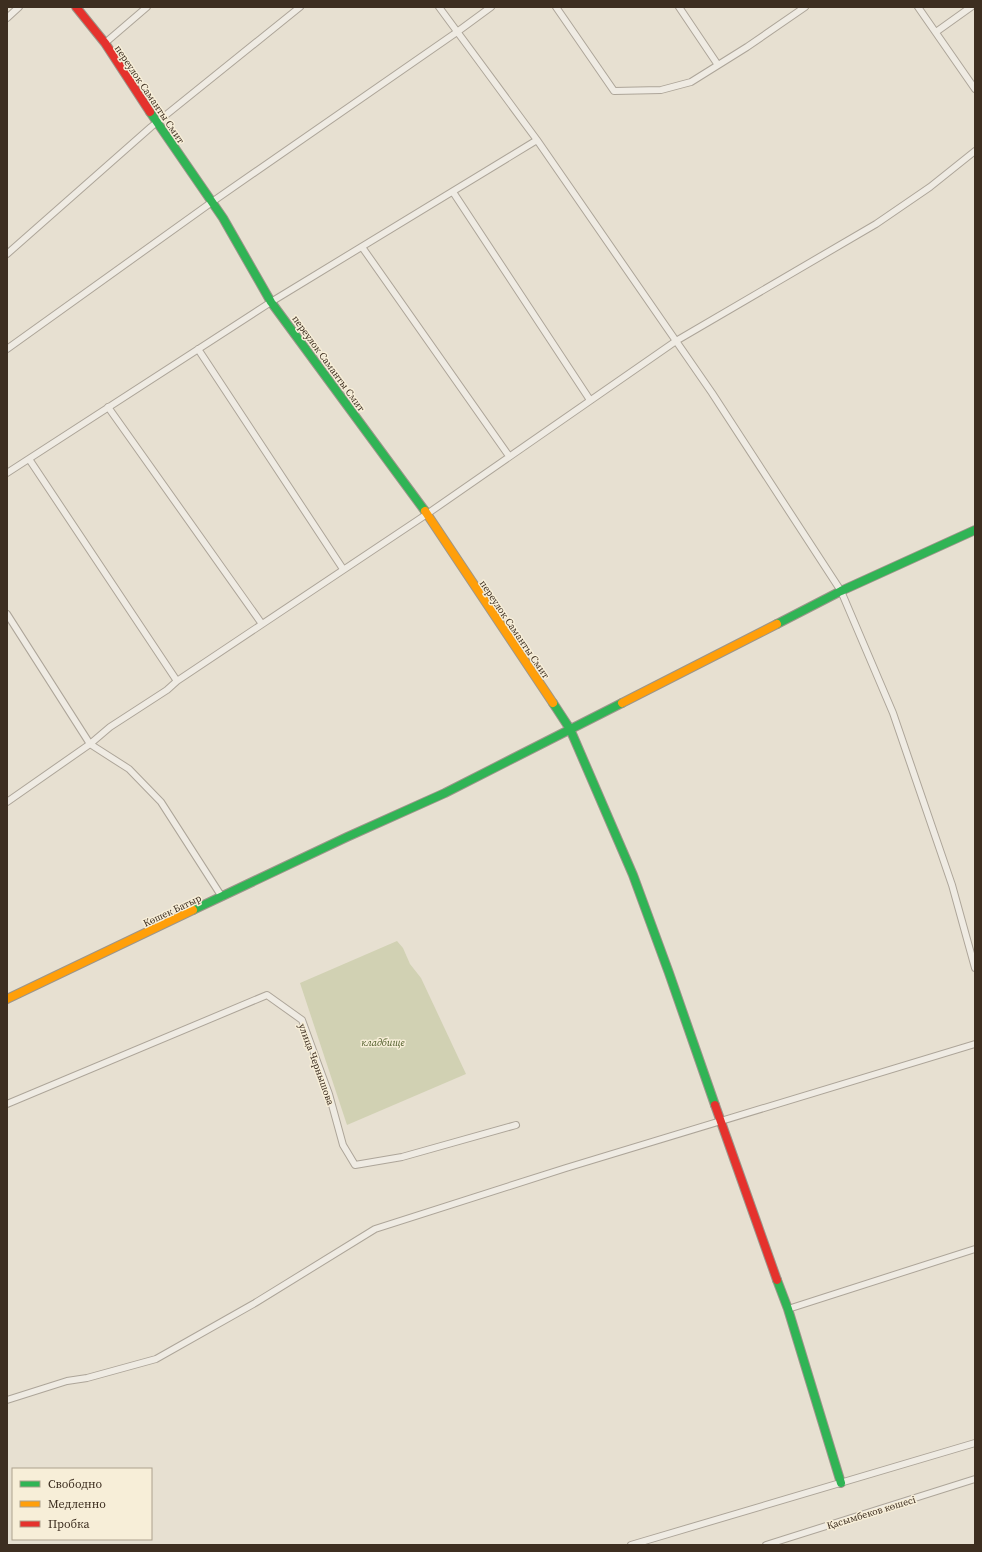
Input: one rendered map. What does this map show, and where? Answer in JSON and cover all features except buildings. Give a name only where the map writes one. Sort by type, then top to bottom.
[{"type":"street","points":[[7,18],[19,7]]},
{"type":"street","name":"переулок Саманты Смит","points":[[76,7],[104,43],[156,123],[223,218],[271,302],[427,514],[570,729],[633,875],[686,1022],[788,1309],[841,1483]]},
{"type":"street","points":[[104,43],[147,7]]},
{"type":"street","points":[[7,254],[156,123],[300,7]]},
{"type":"street","points":[[438,7],[537,140],[712,393],[842,591],[893,713],[952,885],[975,968]]},
{"type":"street","points":[[7,349],[212,202],[491,7]]},
{"type":"street","points":[[556,7],[614,91],[661,90],[691,82],[747,47],[801,8]]},
{"type":"street","points":[[679,7],[718,65]]},
{"type":"street","points":[[918,7],[975,89]]},
{"type":"street","points":[[936,32],[971,7]]},
{"type":"street","points":[[7,473],[271,302],[537,140]]},
{"type":"street","points":[[7,802],[90,744],[110,727],[427,514],[676,341],[876,224],[930,187],[975,151]]},
{"type":"street","points":[[452,192],[590,400]]},
{"type":"street","points":[[362,246],[509,456]]},
{"type":"street","points":[[198,349],[343,569]]},
{"type":"street","points":[[108,407],[262,624]]},
{"type":"street","points":[[29,459],[177,681]]},
{"type":"street","name":"Көшек Батыр","points":[[7,999],[445,793],[842,591],[975,530]]},
{"type":"street","points":[[7,614],[90,744],[129,769],[161,802],[222,897]]},
{"type":"street","name":"улица Чернышова","points":[[7,1104],[267,995],[302,1020],[329,1094],[342,1145],[355,1165],[402,1157],[516,1125]]},
{"type":"street","points":[[7,1400],[67,1381],[87,1378],[156,1360],[255,1303],[375,1229],[566,1168],[975,1044]]},
{"type":"street","points":[[788,1309],[975,1249]]},
{"type":"street","points":[[631,1545],[975,1443]]},
{"type":"street","name":"Қасымбеков көшесі","points":[[766,1545],[975,1479]]},
{"type":"green space","name":"кладбище","points":[[397,941],[403,948],[410,964],[421,978],[466,1074],[347,1125],[300,983]]},
{"type":"traffic: fast","points":[[150,112],[223,218],[271,302],[425,511]]},
{"type":"traffic: fast","points":[[777,624],[841,591],[975,530]]},
{"type":"traffic: fast","points":[[553,703],[570,729],[633,875],[715,1105]]},
{"type":"traffic: fast","points":[[193,910],[347,837],[445,793],[622,703]]},
{"type":"traffic: fast","points":[[777,1280],[788,1309],[841,1483]]},
{"type":"traffic: slow","points":[[425,511],[553,703]]},
{"type":"traffic: slow","points":[[622,703],[777,624]]},
{"type":"traffic: slow","points":[[7,999],[193,910]]},
{"type":"traffic: jam","points":[[76,7],[105,43],[150,112]]},
{"type":"traffic: jam","points":[[715,1105],[777,1280]]}]
